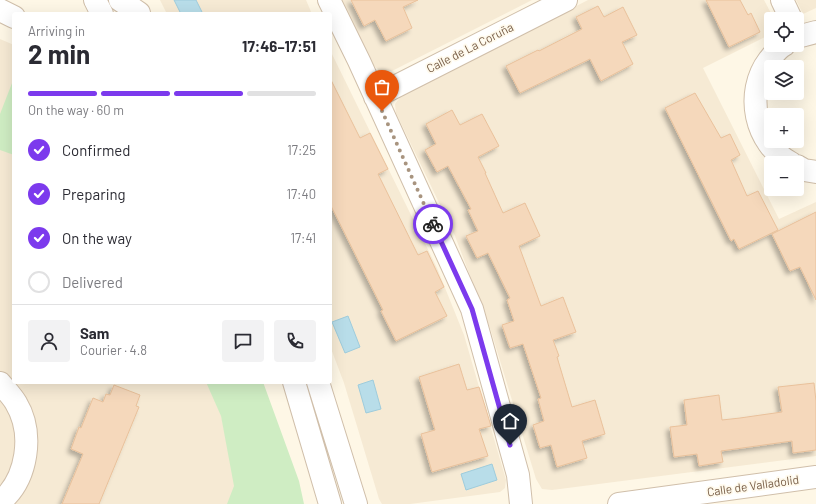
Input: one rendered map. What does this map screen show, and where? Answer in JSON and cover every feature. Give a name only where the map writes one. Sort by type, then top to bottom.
[{"type":"street","points":[[95,0],[101,12]]},
{"type":"street","points":[[120,0],[137,9]]},
{"type":"street","points":[[329,0],[472,309],[518,475],[521,504]]},
{"type":"street","name":"Calle de La Coruña","points":[[375,97],[566,0]]},
{"type":"street","points":[[782,0],[787,12]]},
{"type":"street","points":[[0,10],[12,16]]},
{"type":"street","points":[[776,52],[763,68],[755,92],[756,116],[765,140],[780,156]]},
{"type":"street","points":[[804,170],[816,172]]},
{"type":"street","points":[[0,383],[16,403],[25,426],[26,451],[20,475],[7,496],[0,502]]},
{"type":"street","points":[[295,384],[330,504]]},
{"type":"street","points":[[319,384],[356,504]]},
{"type":"street","name":"Calle de Valladolid","points":[[619,504],[816,477]]},
{"type":"shaded area","points":[[160,0],[306,0],[311,12],[166,12]]},
{"type":"shaded area","points":[[341,0],[532,0],[392,71],[380,71],[373,65]]},
{"type":"shaded area","points":[[588,0],[764,0],[770,12],[764,12],[764,38],[703,68],[764,189],[764,196],[767,196],[779,219],[816,202],[816,456],[552,490],[542,489],[536,479],[491,331],[455,236],[396,113],[395,104],[401,96]]},
{"type":"shaded area","points":[[796,0],[816,0],[816,8],[804,14],[804,12],[802,12]]},
{"type":"shaded area","points":[[0,39],[12,44],[12,87],[0,117]]},
{"type":"shaded area","points":[[332,54],[437,268],[464,335],[506,480],[505,488],[500,492],[410,504],[382,504],[379,499],[344,383],[332,351]]},
{"type":"shaded area","points":[[0,147],[12,152],[12,384],[208,384],[221,415],[236,486],[229,504],[0,504]]},
{"type":"green space","points":[[12,83],[12,154],[0,150],[0,114]]},
{"type":"green space","points":[[207,384],[264,384],[299,481],[304,504],[227,504],[234,486],[221,416]]},
{"type":"water","points":[[174,0],[196,0],[202,12],[180,12]]},
{"type":"water","points":[[348,316],[360,347],[345,353],[332,322]]},
{"type":"water","points":[[373,380],[381,409],[366,413],[358,385]]},
{"type":"water","points":[[492,464],[497,480],[466,490],[461,474]]},
{"type":"building","points":[[351,0],[418,0],[403,7],[412,28],[386,41],[375,20],[364,26]]},
{"type":"building","points":[[706,0],[740,0],[748,15],[751,13],[760,32],[729,47]]},
{"type":"building","points":[[598,6],[604,17],[623,7],[637,35],[622,42],[633,64],[601,81],[590,59],[520,93],[506,66],[582,29],[576,17]]},
{"type":"building","points":[[332,82],[360,138],[370,133],[388,169],[378,174],[418,255],[427,251],[444,287],[435,292],[447,316],[396,341],[381,311],[383,310],[332,208]]},
{"type":"building","points":[[695,93],[721,138],[730,134],[740,155],[731,160],[747,196],[758,191],[778,230],[739,249],[734,239],[731,241],[665,108]]},
{"type":"building","points":[[452,110],[460,125],[482,114],[499,146],[478,157],[503,213],[525,203],[540,236],[519,246],[541,306],[563,297],[576,332],[553,340],[559,356],[557,357],[572,407],[595,400],[605,434],[582,441],[587,458],[557,467],[551,445],[540,448],[533,425],[544,421],[538,399],[541,398],[523,344],[510,348],[502,325],[514,321],[507,300],[510,298],[488,253],[477,258],[466,236],[478,231],[468,210],[471,209],[448,166],[437,172],[425,150],[436,144],[426,124]]},
{"type":"building","points":[[816,212],[816,300],[800,267],[790,271],[772,234]]},
{"type":"building","points":[[459,364],[467,390],[479,387],[485,406],[491,426],[479,429],[488,456],[432,472],[421,434],[435,430],[419,377]]},
{"type":"building","points":[[814,383],[816,401],[816,450],[793,453],[792,441],[721,451],[723,462],[699,466],[697,454],[674,457],[670,427],[687,425],[684,400],[719,395],[722,420],[740,418],[782,412],[778,387]]},
{"type":"building","points":[[114,385],[140,395],[136,406],[139,407],[99,504],[62,504],[83,454],[71,449],[79,427],[81,428],[93,398],[103,402],[106,394],[110,395]]},
{"type":"way so far","points":[[382,111],[433,224]]},
{"type":"route","points":[[433,224],[472,309],[510,445]]}]
